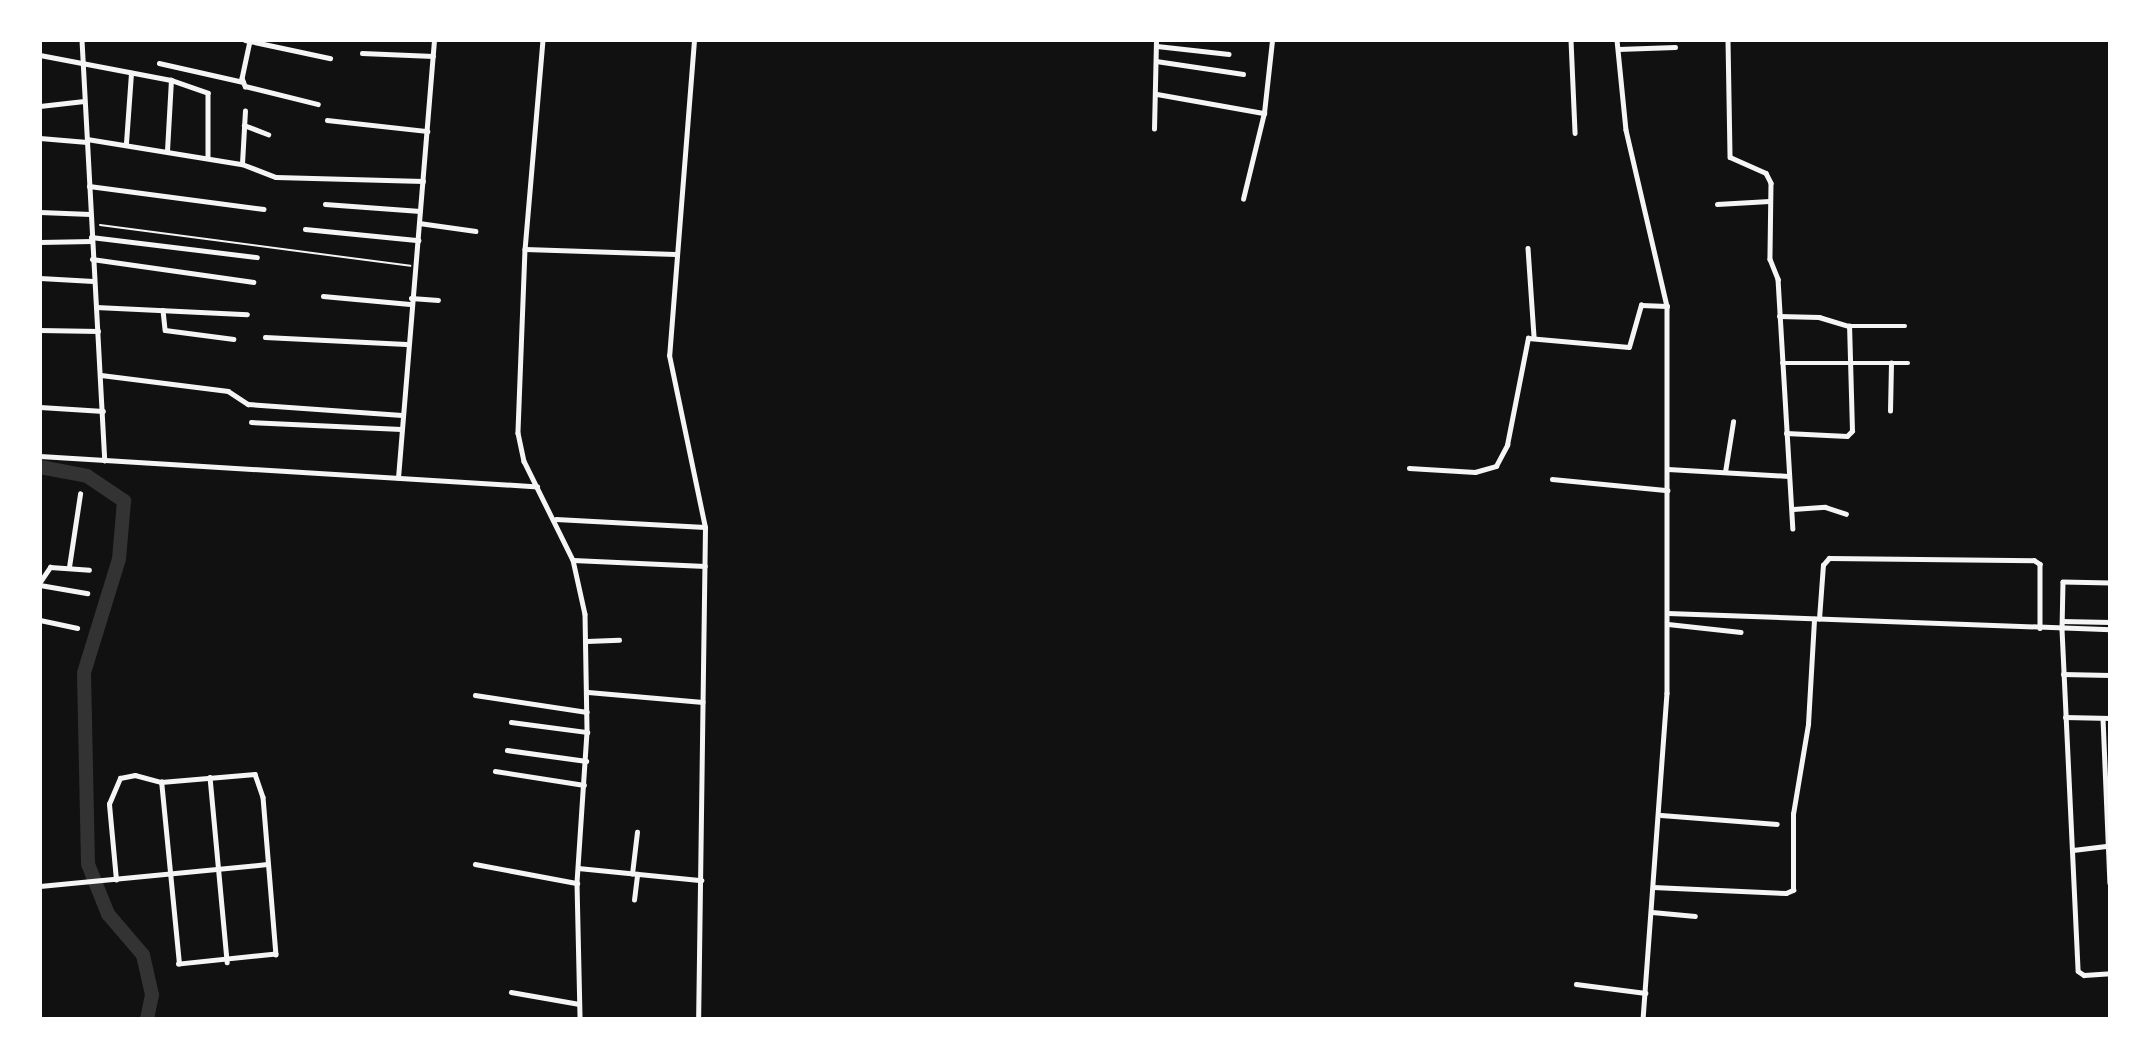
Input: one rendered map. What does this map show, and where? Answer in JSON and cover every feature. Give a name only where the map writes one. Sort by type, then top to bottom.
[{"type":"street","points":[[82,40],[93,281],[102,375],[105,460]]},
{"type":"street","points":[[398,478],[406,344],[418,240],[434,40]]},
{"type":"street","points":[[543,40],[525,249],[519,432],[524,461],[556,519],[573,560],[587,641],[586,761],[577,883],[580,1019]]},
{"type":"street","points":[[694,40],[669,366],[705,527],[698,1019]]},
{"type":"street","points":[[1243,199],[1264,113],[1272,40]]},
{"type":"street","points":[[1571,40],[1575,133]]},
{"type":"street","points":[[1617,40],[1626,130],[1667,306],[1668,624],[1661,816],[1643,1019]]},
{"type":"street","points":[[1728,40],[1730,157],[1766,173],[1771,183],[1770,259],[1778,279],[1793,529]]},
{"type":"street","points":[[243,82],[248,41],[330,58]]},
{"type":"street","points":[[1154,129],[1157,94],[1156,43],[1229,54]]},
{"type":"street","points":[[1618,50],[1675,47]]},
{"type":"street","points":[[362,53],[433,57]]},
{"type":"street","points":[[40,55],[171,80],[208,93],[208,158]]},
{"type":"street","points":[[1156,61],[1243,74]]},
{"type":"street","points":[[159,63],[243,82],[318,104]]},
{"type":"street","points":[[126,144],[131,73]]},
{"type":"street","points":[[167,151],[171,80]]},
{"type":"street","points":[[1157,94],[1264,113]]},
{"type":"street","points":[[40,106],[84,101]]},
{"type":"street","points":[[242,164],[245,111]]},
{"type":"street","points":[[327,120],[427,131]]},
{"type":"street","points":[[244,125],[268,134]]},
{"type":"street","points":[[40,138],[126,144],[242,164],[271,172],[276,177],[423,181]]},
{"type":"street","points":[[89,186],[263,209]]},
{"type":"street","points":[[1717,204],[1769,201]]},
{"type":"street","points":[[325,204],[420,211]]},
{"type":"street","points":[[40,212],[90,214]]},
{"type":"street","points":[[419,223],[475,231]]},
{"type":"street","points":[[305,229],[418,240]]},
{"type":"street","points":[[40,242],[92,239],[257,257]]},
{"type":"street","points":[[1528,248],[1534,337]]},
{"type":"street","points":[[525,249],[676,254]]},
{"type":"street","points":[[92,259],[254,282]]},
{"type":"street","points":[[40,278],[93,281]]},
{"type":"street","points":[[323,296],[410,304]]},
{"type":"street","points":[[411,298],[438,300]]},
{"type":"street","points":[[1409,468],[1475,472],[1496,466],[1507,445],[1525,341],[1534,337],[1627,348],[1641,305],[1667,306]]},
{"type":"street","points":[[96,307],[247,314]]},
{"type":"street","points":[[163,310],[165,330],[233,339]]},
{"type":"street","points":[[1779,316],[1819,317],[1849,326],[1905,326]]},
{"type":"street","points":[[1786,433],[1850,434],[1852,362],[1849,326]]},
{"type":"street","points":[[40,330],[98,331]]},
{"type":"street","points":[[265,337],[406,344]]},
{"type":"street","points":[[1890,411],[1891,362]]},
{"type":"street","points":[[1782,363],[1908,363]]},
{"type":"street","points":[[102,375],[228,391],[248,404],[402,415]]},
{"type":"street","points":[[40,407],[103,411]]},
{"type":"street","points":[[251,422],[401,429]]},
{"type":"street","points":[[1725,472],[1733,422]]},
{"type":"street","points":[[40,456],[538,486]]},
{"type":"street","points":[[1668,469],[1788,476]]},
{"type":"street","points":[[1552,479],[1667,490]]},
{"type":"street","points":[[69,567],[80,494]]},
{"type":"street","points":[[1793,509],[1825,507],[1846,514]]},
{"type":"street","points":[[556,519],[705,527]]},
{"type":"street","points":[[1653,887],[1793,890],[1793,814],[1808,724],[1823,565],[1829,558],[2034,559],[2040,564],[2040,628]]},
{"type":"street","points":[[573,560],[705,566]]},
{"type":"street","points":[[87,593],[40,584],[47,568],[89,570]]},
{"type":"street","points":[[2110,583],[2063,582],[2062,621],[2078,971],[2084,975],[2110,973]]},
{"type":"street","points":[[1668,613],[2110,629]]},
{"type":"street","points":[[40,620],[77,628]]},
{"type":"street","points":[[2062,621],[2110,622]]},
{"type":"street","points":[[1668,624],[1741,632]]},
{"type":"street","points":[[587,641],[619,640]]},
{"type":"street","points":[[2063,674],[2110,675]]},
{"type":"street","points":[[588,692],[704,702]]},
{"type":"street","points":[[475,695],[587,712]]},
{"type":"street","points":[[2065,717],[2110,718]]},
{"type":"street","points":[[2103,718],[2110,883]]},
{"type":"street","points":[[511,722],[587,732]]},
{"type":"street","points":[[507,750],[586,761]]},
{"type":"street","points":[[495,771],[584,785]]},
{"type":"street","points":[[116,880],[109,809],[113,787],[128,775],[161,782],[252,773],[258,777],[276,954],[179,964],[161,782]]},
{"type":"street","points":[[210,777],[227,961]]},
{"type":"street","points":[[1661,816],[1777,824]]},
{"type":"street","points":[[634,900],[637,832]]},
{"type":"street","points":[[2073,850],[2108,846]]},
{"type":"street","points":[[40,886],[267,864]]},
{"type":"street","points":[[475,864],[577,883]]},
{"type":"street","points":[[578,868],[701,880]]},
{"type":"street","points":[[1652,912],[1695,916]]},
{"type":"street","points":[[1576,984],[1645,993]]},
{"type":"street","points":[[511,992],[579,1004]]},
{"type":"path","points":[[91,224],[414,267]]},
{"type":"waterway","points":[[40,467],[87,476],[124,501],[119,559],[84,673],[88,864],[108,914],[143,955],[152,995],[147,1019]]}]
